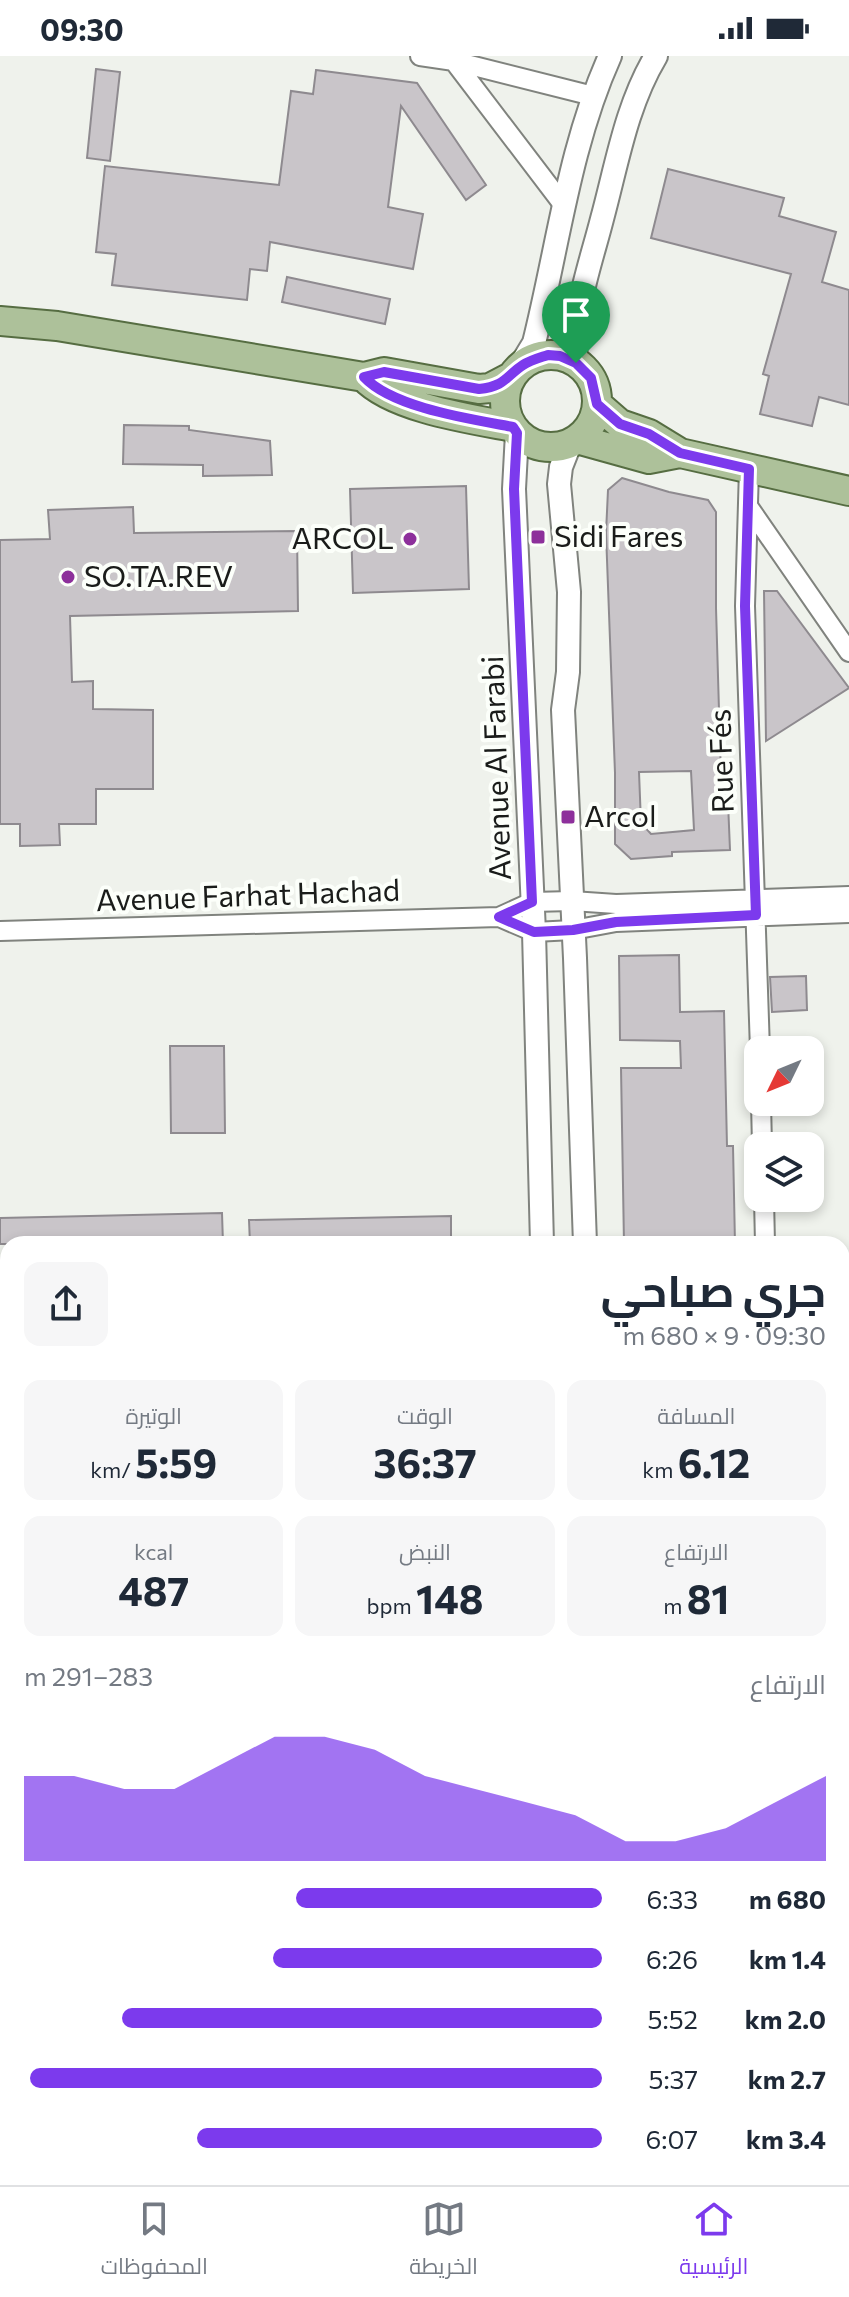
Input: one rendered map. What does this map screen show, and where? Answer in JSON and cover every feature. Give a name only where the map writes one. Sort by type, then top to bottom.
[{"type":"main road","points":[[0,321],[57,326],[364,377],[384,372],[479,389],[490,388],[548,355],[560,356],[576,363],[591,378],[597,404],[594,419],[574,442]]},
{"type":"main road","points":[[515,430],[505,405],[506,391],[516,372]]},
{"type":"main road","points":[[364,377],[374,388],[398,399],[515,430],[538,447],[574,442],[649,459],[680,453]]},
{"type":"main road","points":[[597,404],[620,424],[649,434],[749,488],[849,491]]},
{"type":"street","points":[[420,56],[452,58],[593,96]]},
{"type":"street","points":[[516,372],[534,343],[578,146],[593,96],[610,56]]},
{"type":"street","points":[[576,363],[575,323],[628,118],[656,56]]},
{"type":"street","points":[[452,58],[565,207]]},
{"type":"street","name":"Avenue Al Farabi","points":[[515,430],[514,489],[534,932],[542,1236]]},
{"type":"street","points":[[574,442],[561,467],[559,484],[569,592],[568,672],[563,710],[585,1236]]},
{"type":"street","points":[[749,488],[849,630]]},
{"type":"street","points":[[749,488],[849,652]]},
{"type":"street","name":"Rue Fés","points":[[749,488],[745,606],[760,1036]]},
{"type":"street","name":"Avenue Farhat Hachad","points":[[499,917],[534,932],[573,930],[616,922],[849,896]]},
{"type":"street","name":"Avenue Farhat Hachad","points":[[0,931],[499,917],[532,902],[572,901],[849,913]]},
{"type":"street","points":[[764,1212],[765,1236]]},
{"type":"building","points":[[96,69],[120,72],[110,161],[87,158]]},
{"type":"building","points":[[316,70],[417,83],[486,185],[466,200],[401,106],[388,207],[423,214],[413,269],[270,242],[267,271],[250,269],[247,300],[112,285],[116,254],[96,252],[105,166],[279,185],[291,91],[313,94]]},
{"type":"building","points":[[668,169],[784,198],[779,216],[836,232],[822,282],[849,290],[849,405],[819,397],[812,426],[760,414],[769,376],[763,374],[791,274],[651,238]]},
{"type":"building","points":[[287,277],[390,299],[385,324],[282,302]]},
{"type":"building","points":[[124,425],[189,426],[189,430],[270,441],[272,475],[203,476],[203,465],[123,464]]},
{"type":"building","points":[[622,478],[708,500],[716,512],[721,778],[727,778],[730,850],[672,852],[672,856],[631,859],[615,844],[606,533],[608,490]],"holes":[[[691,771],[694,830],[651,834],[641,823],[639,772]]]},
{"type":"building","name":"ARCOL","points":[[466,486],[469,589],[353,593],[350,489]]},
{"type":"building","points":[[133,507],[134,533],[297,531],[298,611],[70,616],[72,682],[93,681],[93,709],[153,710],[153,789],[96,789],[96,824],[59,824],[60,845],[20,846],[20,824],[0,824],[0,540],[50,539],[48,510]]},
{"type":"building","points":[[764,591],[777,591],[849,688],[766,741]]},
{"type":"building","points":[[679,955],[680,1012],[724,1011],[727,1146],[733,1146],[735,1236],[624,1236],[621,1068],[681,1068],[680,1041],[620,1040],[619,956]]},
{"type":"building","points":[[806,976],[807,1010],[772,1012],[770,977]]},
{"type":"building","points":[[170,1046],[224,1046],[225,1133],[171,1133]]},
{"type":"building","points":[[222,1213],[223,1236],[0,1236],[0,1218]]},
{"type":"building","points":[[451,1216],[451,1236],[250,1236],[249,1220]]},
{"type":"place","name":"Sidi Fares","points":[[538,537]]},
{"type":"place","name":"ARCOL","points":[[410,539]]},
{"type":"place","name":"SO.TA.REV","points":[[68,577]]},
{"type":"place","name":"Arcol","points":[[568,817]]},
{"type":"route","points":[[543,356],[560,356],[576,363],[591,378],[597,404],[620,424],[649,434],[680,453],[749,469],[745,606],[756,915],[616,922],[573,930],[534,932],[499,917],[532,902],[514,489],[517,433],[513,427],[398,399],[374,388],[364,377],[384,372],[479,389],[490,388],[511,377],[520,366],[543,356]]}]
